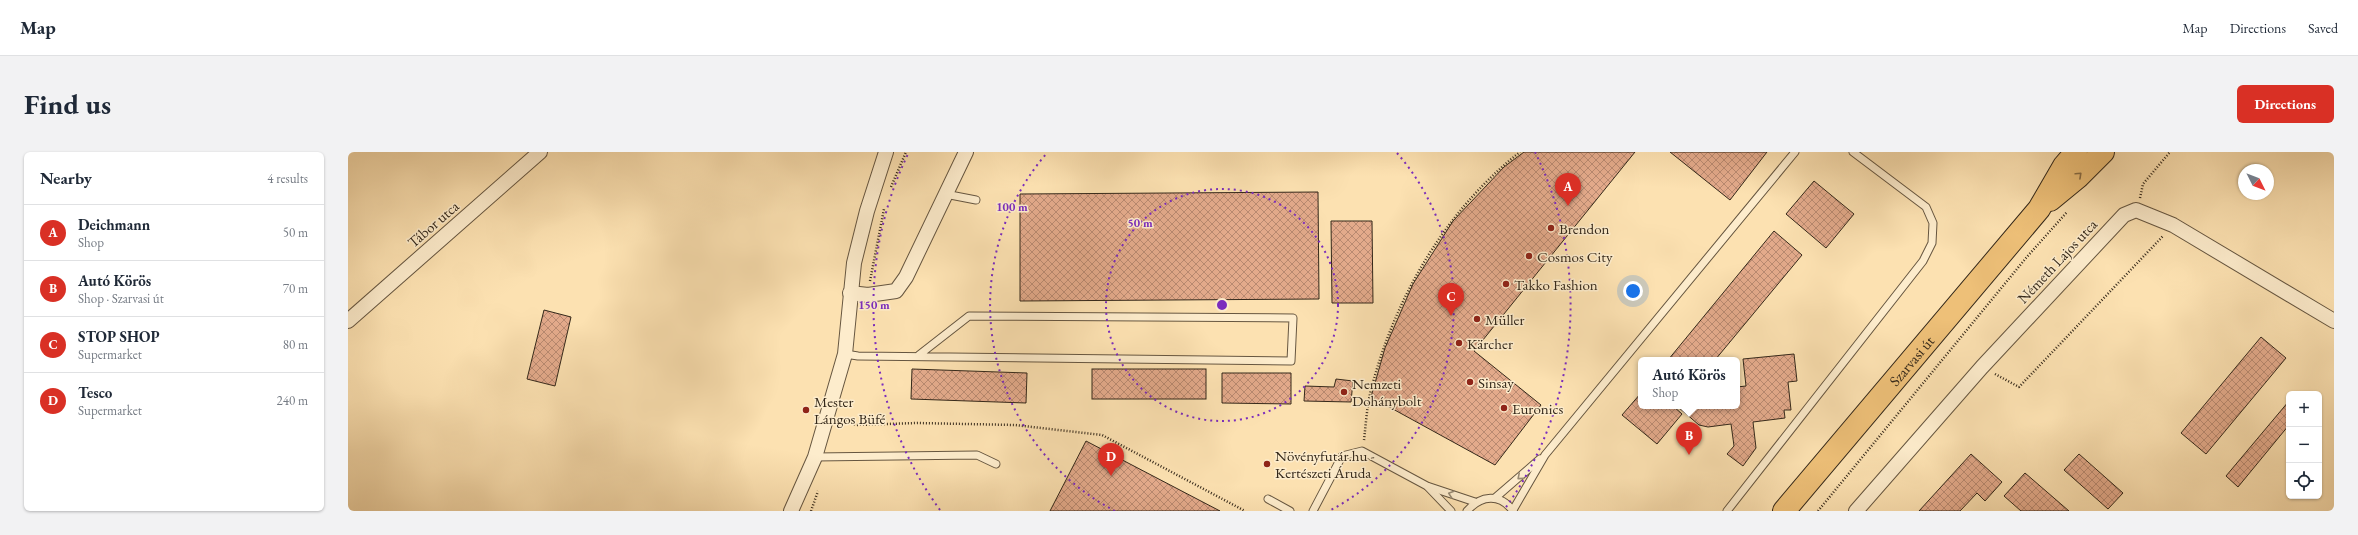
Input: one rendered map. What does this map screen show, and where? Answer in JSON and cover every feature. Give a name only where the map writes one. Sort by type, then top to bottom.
[{"type":"main road","name":"Szarvasi út","points":[[1784,511],[2039,209],[2064,166],[2076,152]]},
{"type":"main road","name":"Szarvasi út","points":[[2039,209],[2078,177],[2103,152]]},
{"type":"street","name":"Tábor utca","points":[[348,321],[540,152]]},
{"type":"street","points":[[791,511],[815,457],[845,354],[854,263],[867,211],[886,152]]},
{"type":"street","points":[[850,293],[868,295],[896,291],[906,276],[966,152]]},
{"type":"street","points":[[2136,210],[2173,225],[2334,321]]},
{"type":"street","name":"Németh Lajos utca","points":[[1856,511],[1982,367],[2124,215],[2136,210]]},
{"type":"lane","points":[[1467,511],[1475,502],[1487,498],[1495,498],[1504,502],[1513,510],[1545,455],[1795,152]]},
{"type":"lane","points":[[1727,511],[1923,261],[1932,244],[1933,223],[1926,207],[1853,152]]},
{"type":"lane","points":[[945,194],[976,200]]},
{"type":"lane","points":[[845,354],[858,356],[919,355],[1291,361],[1293,318],[968,316],[919,355]]},
{"type":"lane","points":[[1312,511],[1342,456],[1362,451],[1426,486],[1475,502]]},
{"type":"lane","points":[[815,457],[977,455],[996,464]]},
{"type":"lane","points":[[1495,498],[1545,455]]},
{"type":"lane","points":[[1426,486],[1451,511]]},
{"type":"lane","points":[[1268,499],[1290,511]]},
{"type":"path","points":[[1362,451],[1371,388],[1383,347],[1411,282],[1452,220],[1503,165],[1520,152]]},
{"type":"path","points":[[2136,210],[2143,184],[2170,152]]},
{"type":"path","points":[[1818,511],[2026,258],[2072,207]]},
{"type":"path","points":[[1982,367],[2019,387],[2173,225]]},
{"type":"path","points":[[840,419],[856,425],[917,423],[1015,425],[1102,435],[1245,511]]},
{"type":"building","points":[[1524,152],[1635,152],[1474,351],[1541,405],[1495,465],[1371,397],[1385,348],[1413,284],[1453,221],[1504,167]]},
{"type":"building","points":[[1670,152],[1767,152],[1730,200]]},
{"type":"building","points":[[1814,181],[1854,214],[1826,248],[1786,214]]},
{"type":"building","points":[[1318,192],[1319,299],[1020,301],[1020,194]]},
{"type":"building","points":[[1331,221],[1372,221],[1373,303],[1332,303]]},
{"type":"building","points":[[1774,231],[1802,255],[1717,357],[1670,357]]},
{"type":"building","points":[[544,310],[571,317],[555,386],[527,379]]},
{"type":"building","points":[[2261,337],[2286,358],[2206,454],[2181,433]]},
{"type":"building","points":[[1794,354],[1797,381],[1788,382],[1791,410],[1784,410],[1785,418],[1753,422],[1756,448],[1743,466],[1727,454],[1734,446],[1731,424],[1708,427],[1699,425],[1680,409],[1740,409],[1740,387],[1746,386],[1743,359]]},
{"type":"building","points":[[912,369],[1027,373],[1026,403],[911,399]]},
{"type":"building","points":[[1092,369],[1206,369],[1206,399],[1092,399]]},
{"type":"building","points":[[1222,373],[1291,373],[1291,404],[1222,403]]},
{"type":"building","points":[[1336,379],[1353,381],[1351,402],[1304,401],[1305,386],[1334,387]]},
{"type":"building","points":[[1638,396],[1638,409],[1676,409],[1682,414],[1657,444],[1622,415]]},
{"type":"building","points":[[2286,405],[2286,429],[2238,487],[2226,476]]},
{"type":"building","points":[[1086,441],[1220,511],[1050,511]]},
{"type":"building","points":[[1971,454],[2002,482],[1985,501],[1977,493],[1960,511],[1919,511]]},
{"type":"building","points":[[2079,454],[2123,493],[2108,509],[2064,470]]},
{"type":"building","points":[[2025,473],[2069,511],[2021,511],[2004,496]]},
{"type":"place","name":"Deichmann","points":[[1568,206]]},
{"type":"place","name":"Brendon","points":[[1551,228]]},
{"type":"place","name":"Cosmos City","points":[[1529,256]]},
{"type":"place","name":"Takko Fashion","points":[[1506,284]]},
{"type":"place","name":"STOP SHOP","points":[[1451,316]]},
{"type":"place","name":"Müller","points":[[1477,319]]},
{"type":"place","name":"Kärcher","points":[[1459,343]]},
{"type":"place","name":"Sinsay","points":[[1470,382]]},
{"type":"place","name":"Nemzeti Dohánybolt","points":[[1344,392]]},
{"type":"place","name":"Euronics","points":[[1504,408]]},
{"type":"place","name":"Mester Lángos Büfé","points":[[806,410]]},
{"type":"place","name":"Autó Körös","points":[[1689,455]]},
{"type":"place","name":"Növényfutár.hu - Kertészeti Áruda","points":[[1267,464]]},
{"type":"place","name":"Tesco","points":[[1111,476]]}]
